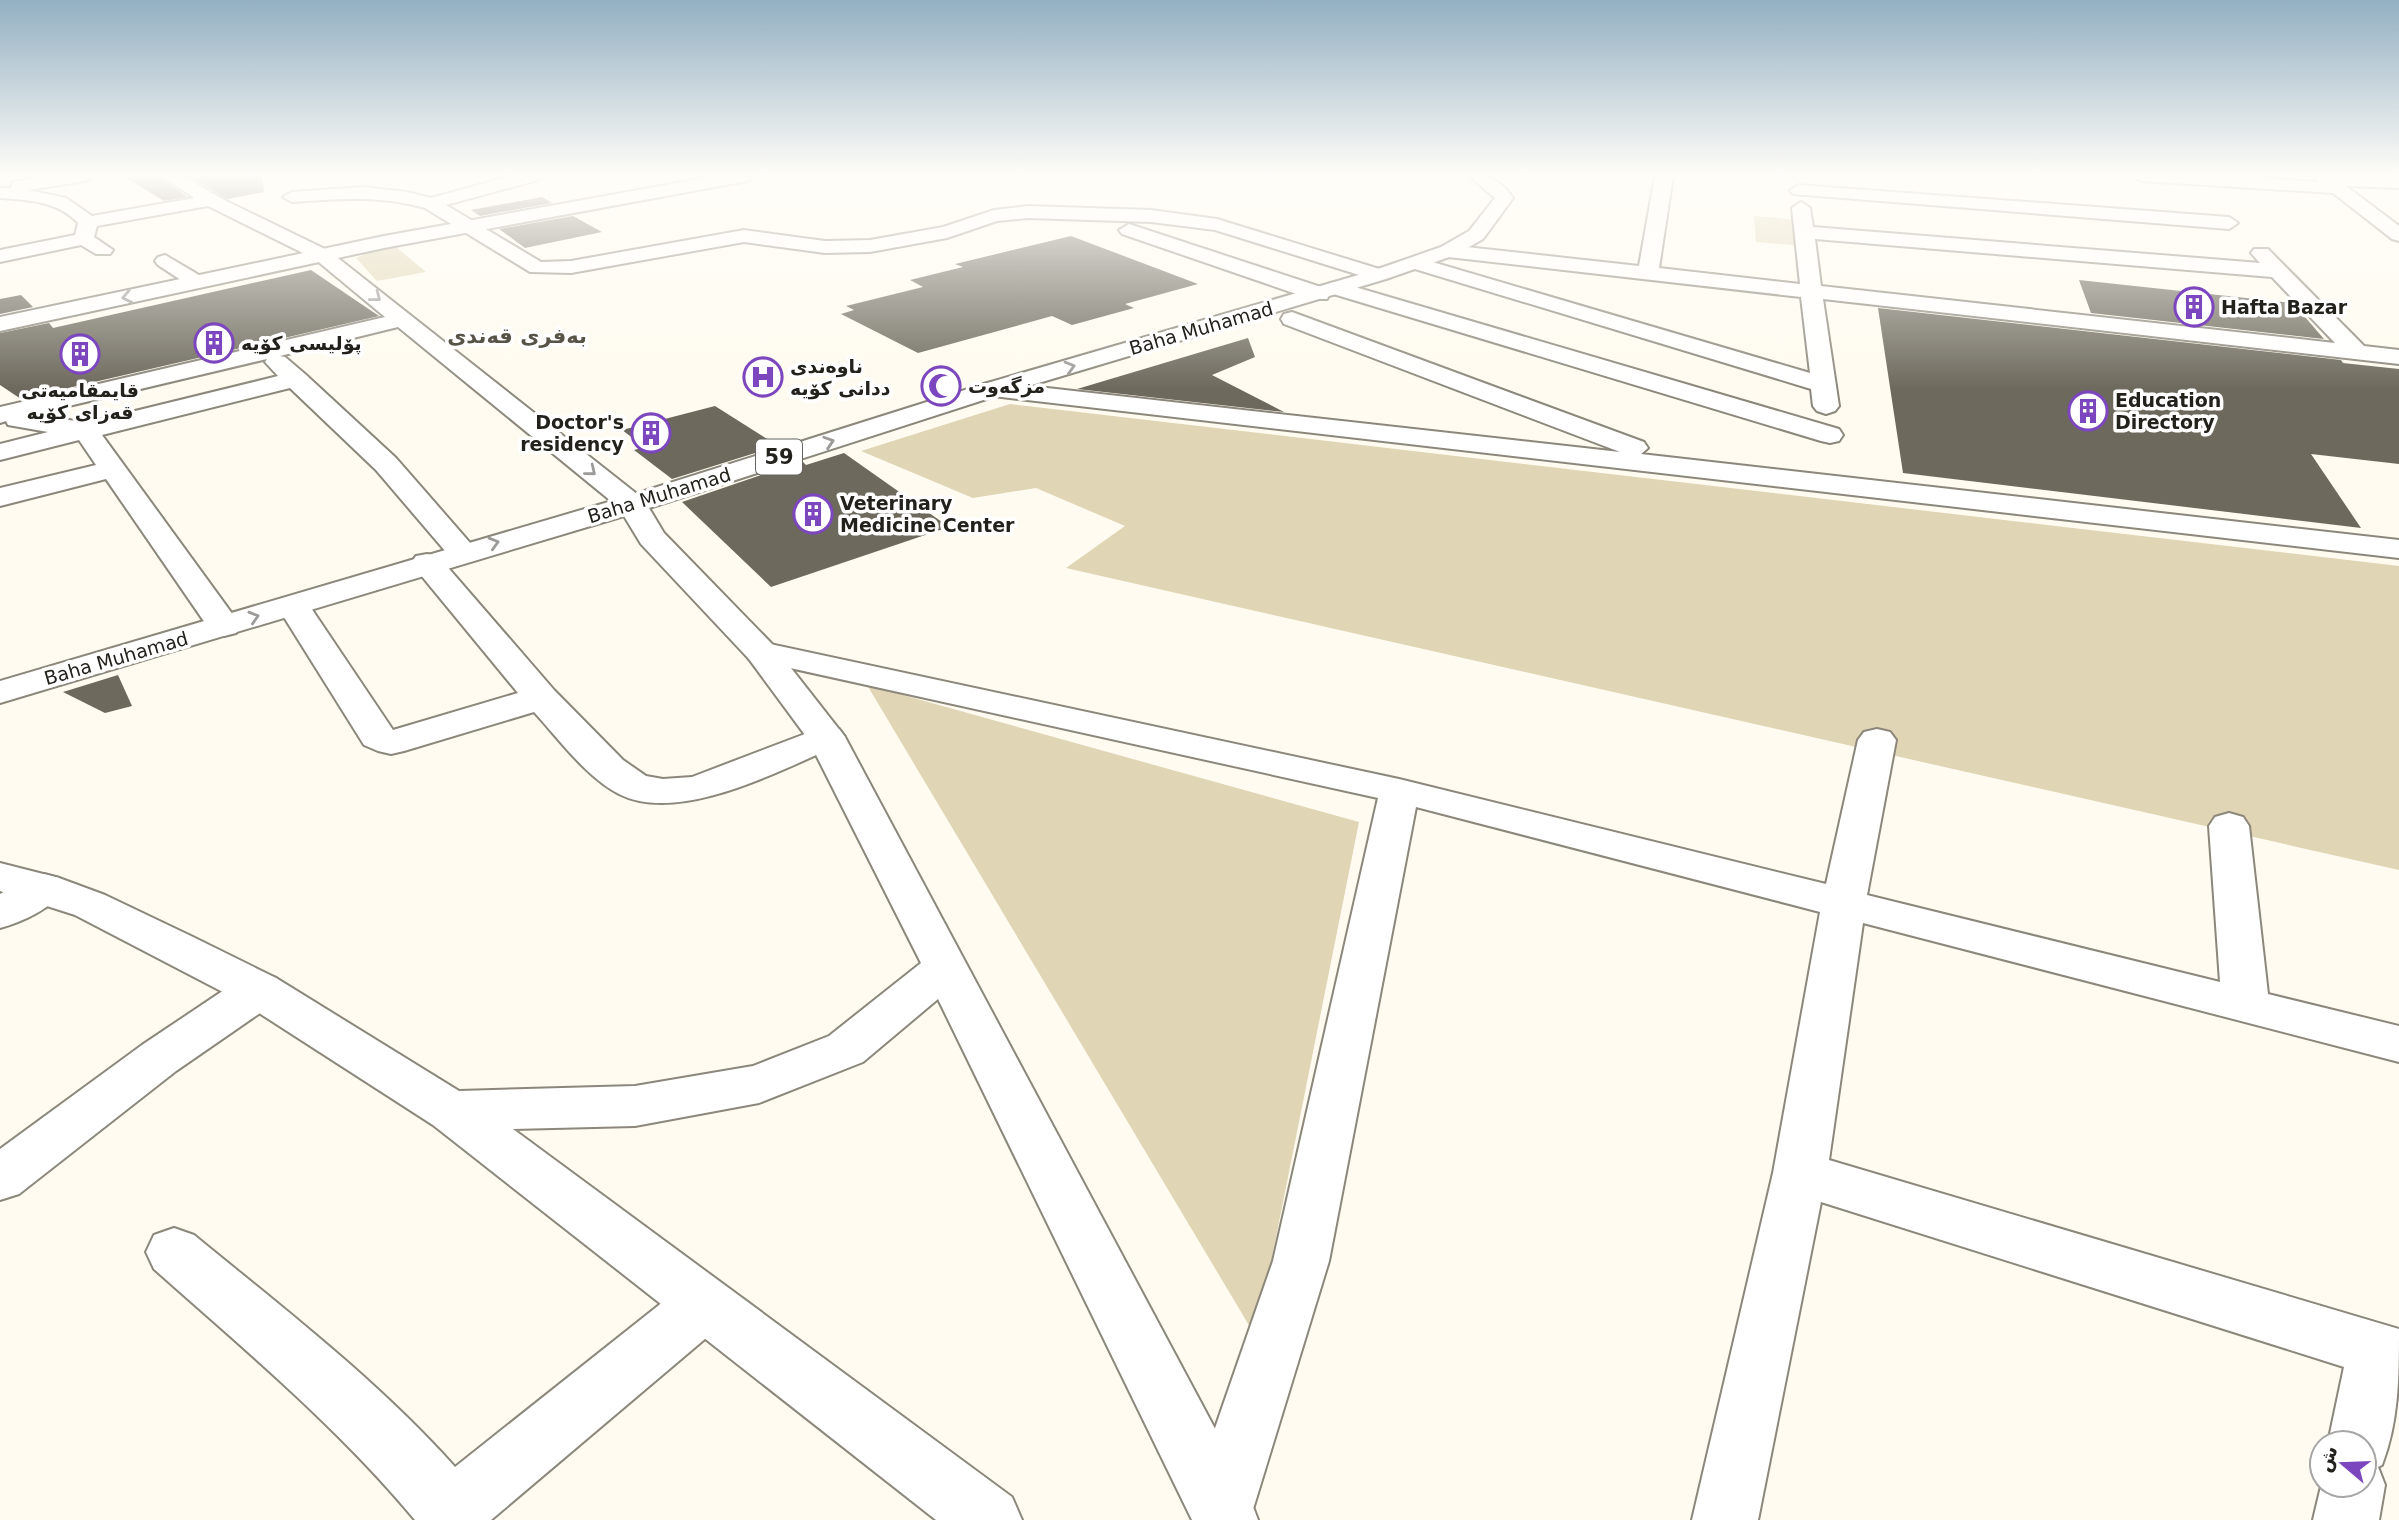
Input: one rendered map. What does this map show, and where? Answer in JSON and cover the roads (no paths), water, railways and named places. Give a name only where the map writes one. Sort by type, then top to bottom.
[{"type":"street","points":[[0,257],[32,247]]},
{"type":"street","points":[[100,247],[103,250]]},
{"type":"street","points":[[306,247],[322,255],[404,319],[632,504],[652,538],[761,652],[825,737],[946,967],[1223,1513]]},
{"type":"street","points":[[0,324],[363,247]]},
{"type":"street","points":[[499,247],[528,265],[550,268],[672,247]]},
{"type":"street","points":[[831,247],[855,247]]},
{"type":"street","points":[[1188,247],[1328,291],[1830,435]]},
{"type":"street","points":[[1288,247],[1379,275]]},
{"type":"street","name":"Baha Muhamad","points":[[0,692],[293,606],[463,552],[632,504],[993,389],[1328,291],[1455,247]]},
{"type":"street","points":[[1648,273],[1652,247]]},
{"type":"street","points":[[1806,247],[1834,484]]},
{"type":"street","points":[[1986,247],[2280,271]]},
{"type":"street","points":[[2258,247],[2357,352]]},
{"type":"street","points":[[1448,251],[2399,357]]},
{"type":"street","points":[[165,261],[197,282]]},
{"type":"street","points":[[1414,263],[1824,384]]},
{"type":"street","points":[[0,415],[404,319]]},
{"type":"street","points":[[1292,319],[1686,468]]},
{"type":"street","points":[[267,353],[386,464],[463,552]]},
{"type":"street","points":[[0,452],[296,379]]},
{"type":"street","points":[[993,389],[2399,549]]},
{"type":"street","points":[[0,415],[86,431],[224,626]]},
{"type":"street","points":[[0,497],[113,469]]},
{"type":"street","points":[[427,563],[541,698],[609,768],[634,786],[663,791],[698,789],[825,737]]},
{"type":"street","points":[[293,606],[377,737],[391,743],[541,698]]},
{"type":"street","points":[[761,652],[1399,791],[2399,1044]]},
{"type":"street","points":[[1725,1520],[1800,1173],[1844,903],[1877,740]]},
{"type":"street","points":[[1223,1513],[1301,1261],[1399,791]]},
{"type":"street","points":[[2229,826],[2246,1006]]},
{"type":"street","points":[[0,914],[22,882],[90,905],[259,990],[452,1111],[989,1520]]},
{"type":"street","points":[[452,1111],[635,1106],[759,1084],[846,1049],[946,967]]},
{"type":"street","points":[[0,1178],[159,1058],[259,990]]},
{"type":"street","points":[[1800,1173],[2388,1354],[2364,1429]]},
{"type":"street","points":[[174,1252],[280,1342],[430,1484],[455,1516],[704,1304]]},
{"type":"street","points":[[2346,1520],[2350,1499]]},
{"type":"place","name":"Hafta Bazar","points":[[2194,307]]},
{"type":"place","name":"پۆلیسی كۆیه‌","points":[[214,343]]},
{"type":"place","name":"قایمقامیه‌تی قه‌زای كۆیه‌","points":[[80,354]]},
{"type":"place","name":"ناوەندی ددانی کۆیە","points":[[763,377]]},
{"type":"place","name":"مزگەوت","points":[[941,386]]},
{"type":"place","name":"Education Directory","points":[[2088,411]]},
{"type":"place","name":"Doctor's residency","points":[[651,433]]},
{"type":"place","name":"Veterinary Medicine Center","points":[[813,514]]},
{"type":"district","name":"بەفری قەندی","points":[[517,336]]}]
